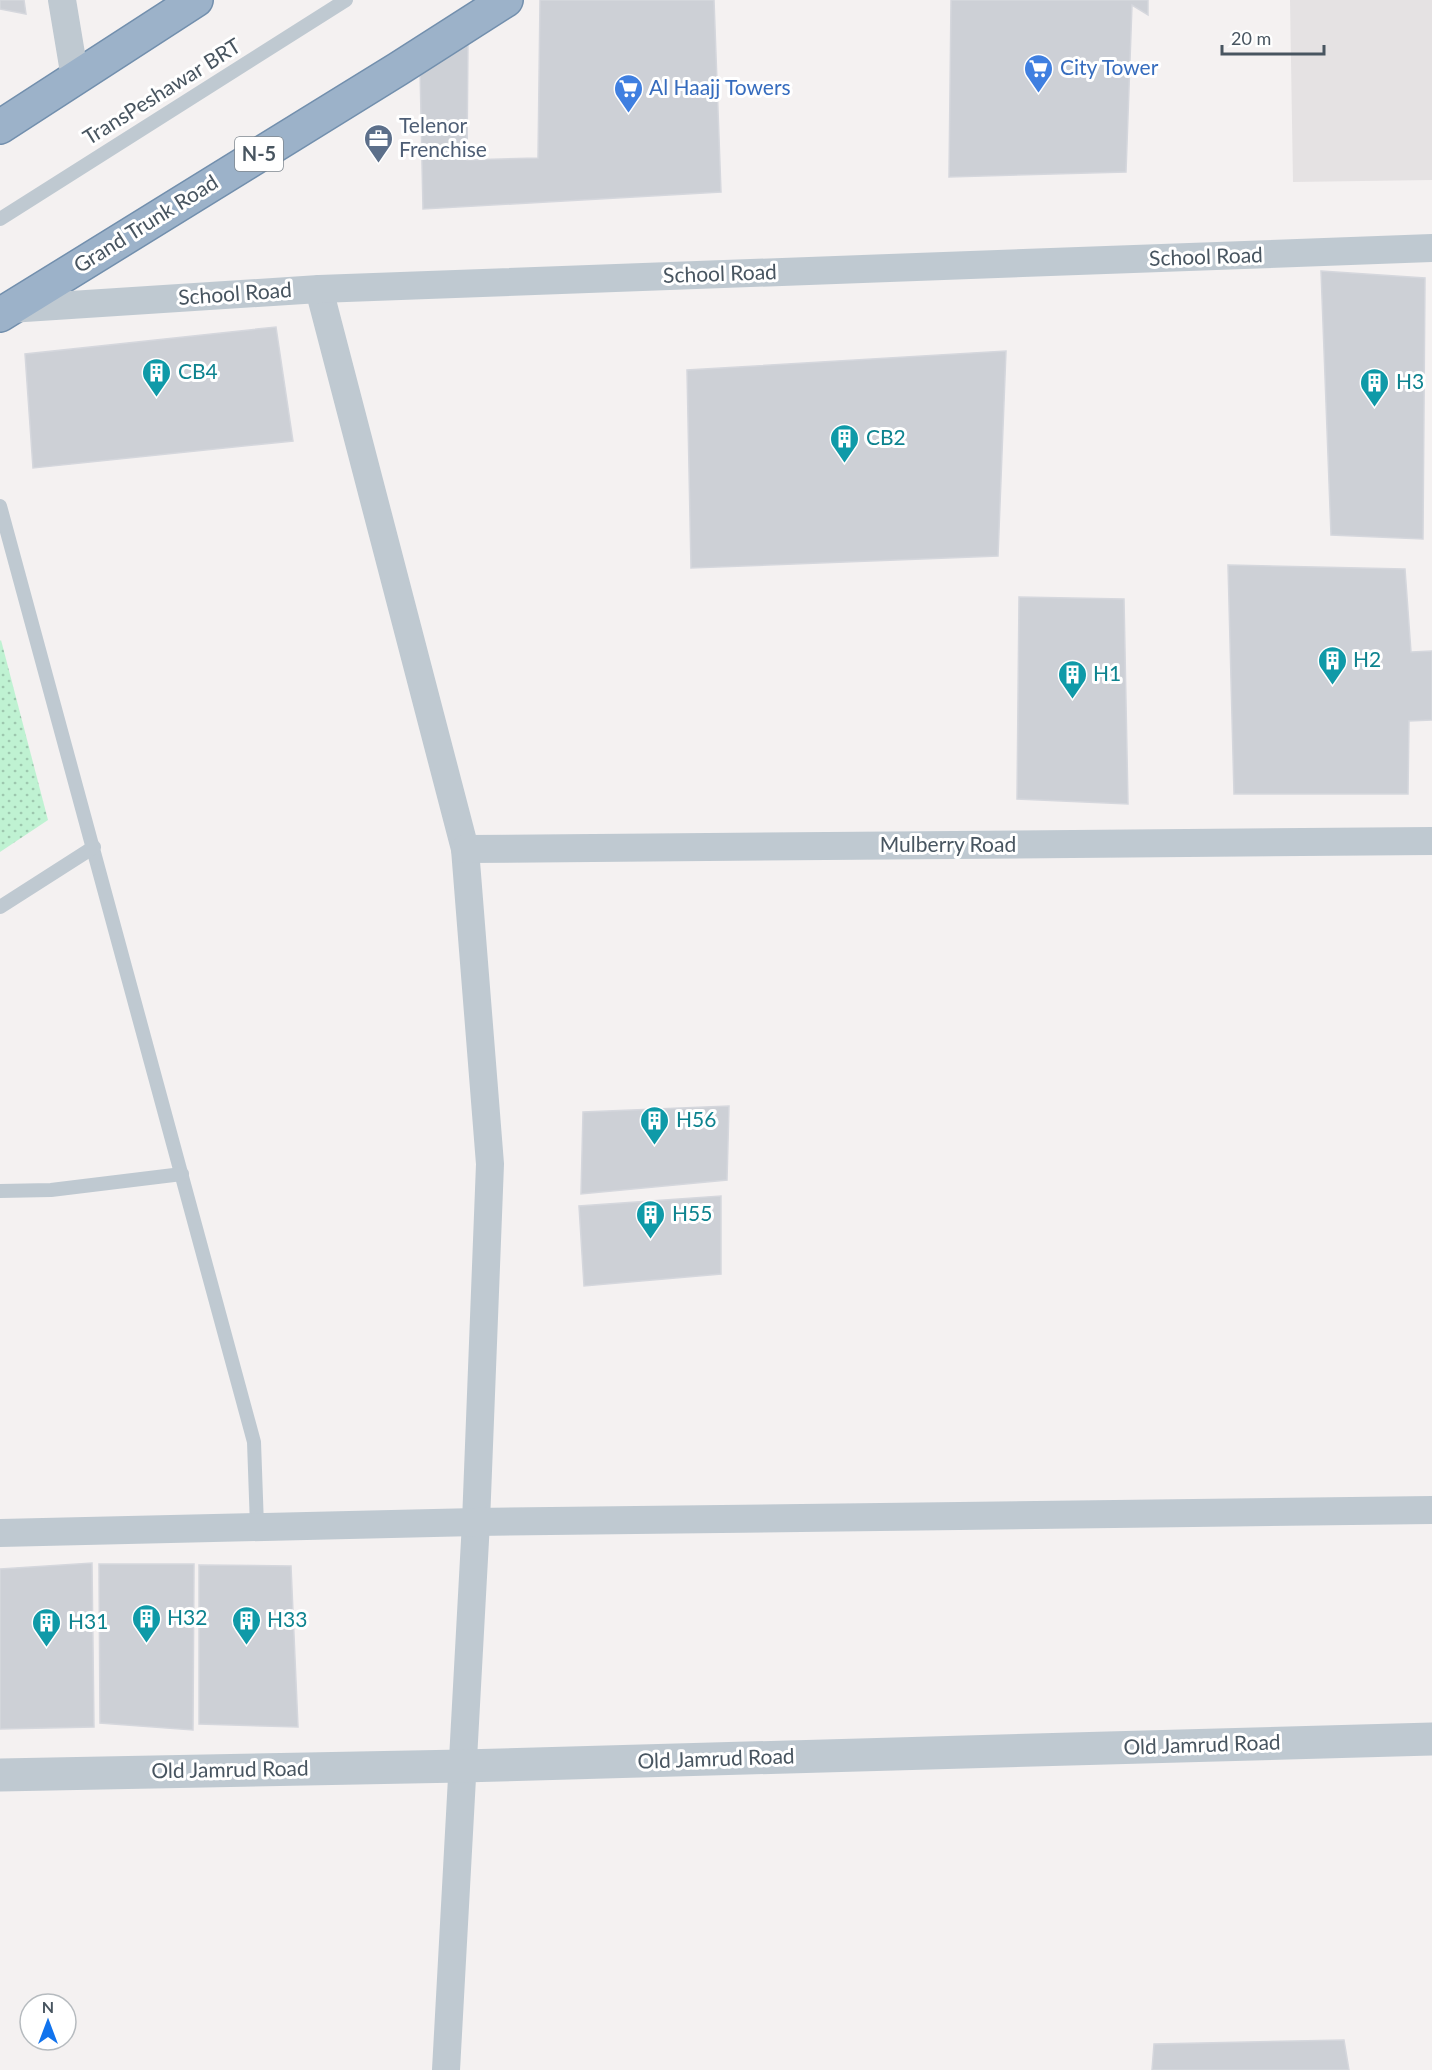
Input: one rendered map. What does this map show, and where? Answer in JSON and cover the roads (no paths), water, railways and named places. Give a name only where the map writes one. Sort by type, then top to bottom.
[{"type":"highway","points":[[0,127],[196,0]]},
{"type":"highway","name":"Grand Trunk Road","points":[[4,312],[506,0]]},
{"type":"street","points":[[62,0],[75,78]]},
{"type":"street","name":"School Road","points":[[4,312],[319,289],[1432,249]]},
{"type":"street","points":[[319,289],[465,849],[490,1164],[476,1522],[446,2070]]},
{"type":"street","name":"Mulberry Road","points":[[465,849],[1432,841]]},
{"type":"street","points":[[0,1533],[476,1522],[1432,1510]]},
{"type":"street","name":"Old Jamrud Road","points":[[0,1775],[462,1766],[1432,1739]]},
{"type":"lane","name":"TransPeshawar BRT","points":[[0,219],[346,0]]},
{"type":"lane","points":[[0,507],[254,1442],[257,1526]]},
{"type":"lane","points":[[0,907],[94,847]]},
{"type":"lane","points":[[0,1191],[51,1190],[182,1174]]},
{"type":"place","name":"City Tower","points":[[1039,94]]},
{"type":"place","name":"Al Haajj Towers","points":[[628,114]]},
{"type":"place","name":"Telenor Frenchise","points":[[378,164]]},
{"type":"place","name":"CB4","points":[[157,398]]},
{"type":"place","name":"H3","points":[[1375,408]]},
{"type":"place","name":"CB2","points":[[845,464]]},
{"type":"place","name":"H2","points":[[1332,686]]},
{"type":"place","name":"H1","points":[[1072,700]]},
{"type":"place","name":"H56","points":[[655,1146]]},
{"type":"place","name":"H55","points":[[651,1240]]},
{"type":"place","name":"H32","points":[[146,1644]]},
{"type":"place","name":"H33","points":[[246,1646]]},
{"type":"place","name":"H31","points":[[47,1648]]}]
